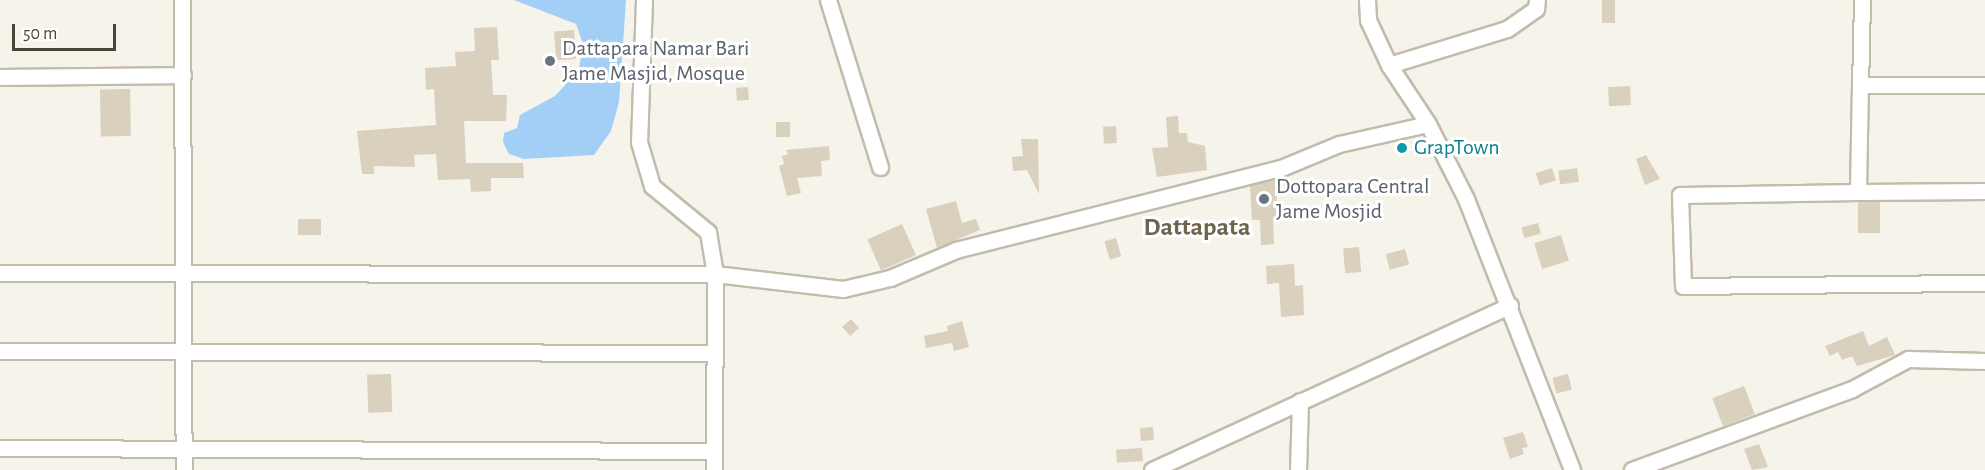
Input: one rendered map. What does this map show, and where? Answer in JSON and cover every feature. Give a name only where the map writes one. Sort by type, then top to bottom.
[{"type":"street","points":[[182,0],[186,354],[184,470]]},
{"type":"street","points":[[644,0],[639,142],[652,186],[708,232],[715,274],[714,470]]},
{"type":"street","points":[[828,0],[880,167]]},
{"type":"street","points":[[1367,0],[1368,20],[1389,64],[1428,124],[1466,199],[1510,305],[1572,470]]},
{"type":"street","points":[[1389,64],[1507,29],[1536,9],[1537,0]]},
{"type":"street","points":[[1858,192],[1862,0]]},
{"type":"street","points":[[0,77],[183,75]]},
{"type":"street","points":[[1860,84],[1985,85]]},
{"type":"street","points":[[0,273],[715,274],[843,289],[890,278],[956,250],[1281,168],[1339,144],[1428,124]]},
{"type":"street","points":[[1985,191],[1680,195],[1683,286],[1985,283]]},
{"type":"street","points":[[1152,470],[1510,305]]},
{"type":"street","points":[[0,351],[186,354],[715,353]]},
{"type":"street","points":[[1632,470],[1852,389],[1908,359],[1985,361]]},
{"type":"street","points":[[1298,470],[1300,401]]},
{"type":"street","points":[[0,448],[714,451]]},
{"type":"water","points":[[514,0],[626,0],[619,102],[611,131],[594,155],[524,159],[509,154],[503,142],[504,133],[517,128],[520,115],[555,96],[567,83],[579,69],[583,44],[576,24]]},
{"type":"building","points":[[1602,0],[1615,0],[1615,23],[1602,23]]},
{"type":"building","points":[[497,27],[499,60],[491,60],[493,95],[507,95],[506,121],[464,121],[466,163],[523,163],[524,178],[491,178],[491,191],[471,192],[470,179],[438,180],[436,154],[414,155],[415,167],[374,166],[374,174],[362,174],[357,131],[436,125],[434,89],[426,90],[425,68],[456,66],[455,52],[475,51],[474,28]]},
{"type":"building","points":[[574,30],[576,59],[556,60],[554,31]]},
{"type":"building","points":[[1630,86],[1631,105],[1609,106],[1608,87]]},
{"type":"building","points":[[748,87],[749,100],[737,101],[736,88]]},
{"type":"building","points":[[130,89],[131,136],[101,137],[100,90]]},
{"type":"building","points":[[1178,116],[1179,133],[1187,133],[1188,142],[1205,146],[1207,170],[1157,177],[1152,148],[1168,147],[1166,117]]},
{"type":"building","points":[[776,122],[790,122],[790,137],[776,137]]},
{"type":"building","points":[[1116,126],[1117,143],[1104,144],[1103,127]]},
{"type":"building","points":[[1021,139],[1038,139],[1039,194],[1027,170],[1013,171],[1012,157],[1023,156]]},
{"type":"building","points":[[829,146],[830,160],[821,161],[822,176],[797,178],[801,193],[787,196],[779,166],[784,164],[782,156],[788,154],[786,150]]},
{"type":"building","points":[[1646,155],[1660,179],[1645,185],[1636,159]]},
{"type":"building","points":[[1552,168],[1556,180],[1540,186],[1536,173]]},
{"type":"building","points":[[1577,168],[1579,182],[1560,185],[1558,171]]},
{"type":"building","name":"Dottopara Central Jame Mosjid","points":[[1276,179],[1278,218],[1273,219],[1274,244],[1261,245],[1260,220],[1252,220],[1250,186]]},
{"type":"building","points":[[956,201],[962,223],[976,219],[980,230],[937,248],[926,209]]},
{"type":"building","points":[[1858,202],[1880,202],[1880,233],[1858,233]]},
{"type":"building","points":[[298,219],[321,219],[321,235],[298,235]]},
{"type":"building","points":[[1538,223],[1541,234],[1524,238],[1522,227]]},
{"type":"building","points":[[902,224],[916,255],[881,271],[867,239]]},
{"type":"building","points":[[1561,235],[1569,261],[1542,269],[1534,243]]},
{"type":"building","points":[[1116,238],[1121,256],[1110,260],[1104,241]]},
{"type":"building","points":[[1359,247],[1361,272],[1345,273],[1343,248]]},
{"type":"building","points":[[1405,249],[1409,264],[1390,270],[1386,254]]},
{"type":"building","points":[[1294,264],[1295,286],[1303,285],[1304,315],[1281,317],[1279,283],[1267,284],[1266,266]]},
{"type":"building","points":[[851,319],[859,328],[850,336],[842,327]]},
{"type":"building","points":[[962,321],[969,347],[954,351],[952,343],[926,348],[924,336],[948,331],[947,326]]},
{"type":"building","points":[[1863,331],[1869,346],[1887,337],[1895,355],[1857,366],[1852,356],[1842,360],[1838,352],[1830,356],[1825,346]]},
{"type":"building","points":[[391,374],[392,412],[368,413],[367,375]]},
{"type":"building","points":[[1568,374],[1572,390],[1556,393],[1552,378]]},
{"type":"building","points":[[1744,386],[1755,414],[1723,426],[1712,398]]},
{"type":"building","points":[[1153,427],[1154,440],[1141,441],[1140,428]]},
{"type":"building","points":[[1523,432],[1528,447],[1522,448],[1524,454],[1510,459],[1503,438]]},
{"type":"building","points":[[1759,444],[1768,467],[1752,470],[1744,449]]},
{"type":"building","points":[[1142,448],[1143,461],[1117,463],[1116,450]]},
{"type":"place","name":"Dattapara Namar Bari Jame Masjid, Mosque","points":[[550,61]]},
{"type":"place","name":"GrapTown","points":[[1402,148]]},
{"type":"place","name":"Dottopara Central Jame Mosjid","points":[[1264,199]]},
{"type":"district","name":"Dattapata","points":[[1197,228]]}]
